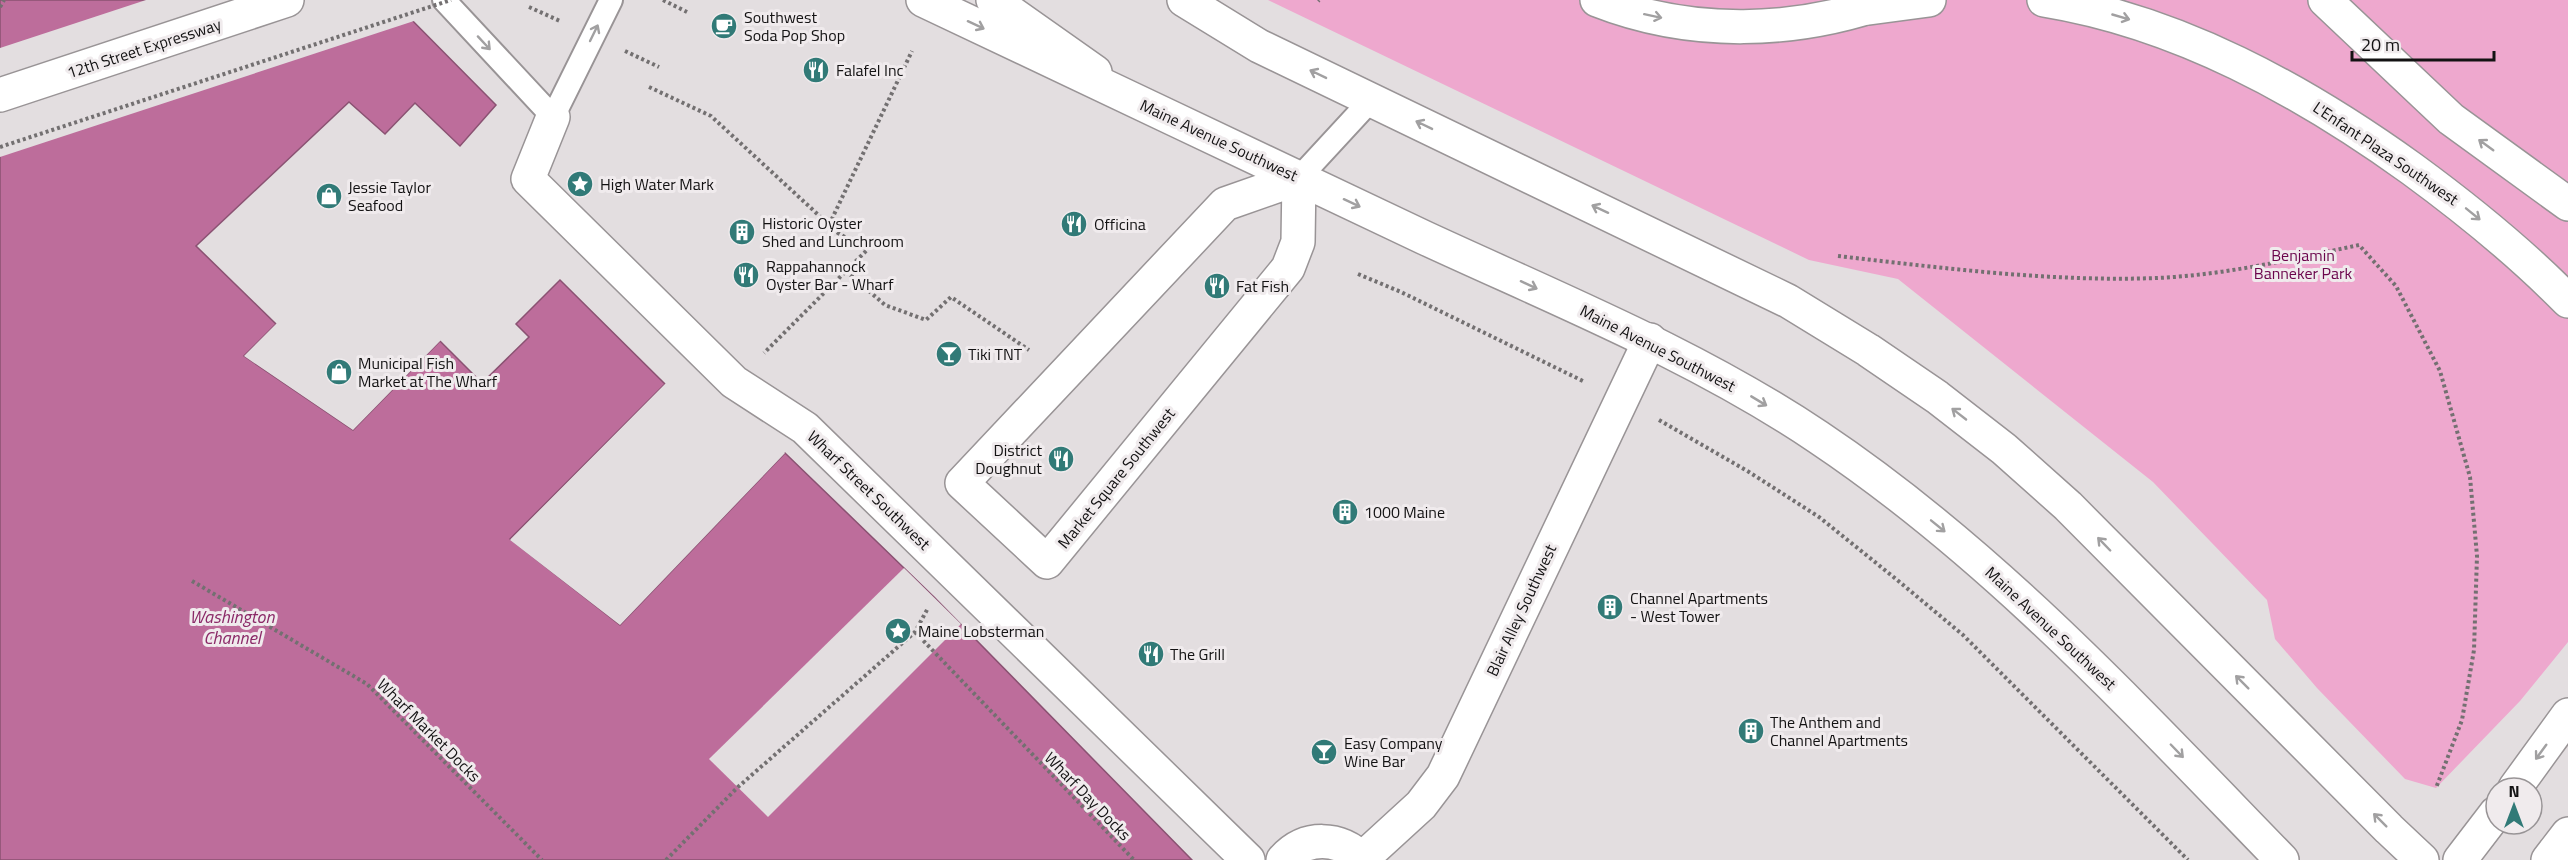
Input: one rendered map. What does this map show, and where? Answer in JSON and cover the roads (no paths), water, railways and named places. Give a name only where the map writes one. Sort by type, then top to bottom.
[{"type":"main road","name":"12th Street Expressway","points":[[0,95],[288,0]]},
{"type":"main road","name":"Maine Avenue Southwest","points":[[923,0],[1299,178],[1650,340],[1726,381],[1816,435],[1893,489],[1965,547],[2136,709],[2282,860]]},
{"type":"main road","points":[[993,0],[1136,101]]},
{"type":"main road","points":[[1184,0],[1259,46],[1788,301],[1868,350],[1937,397],[2004,449],[2068,506],[2422,860]]},
{"type":"main road","points":[[1597,0],[1619,9],[1700,25],[1743,28],[1823,20],[1880,4],[1929,0]]},
{"type":"main road","name":"L'Enfant Plaza Southwest","points":[[2044,0],[2124,17],[2176,36],[2229,59],[2335,116],[2468,210],[2516,251],[2568,301]]},
{"type":"main road","points":[[2325,0],[2451,119],[2568,204]]},
{"type":"main road","name":"Wharf Street Southwest","points":[[553,117],[528,179],[734,382],[805,428],[1248,860]]},
{"type":"main road","name":"Market Square Southwest","points":[[1299,178],[1298,242],[1288,268],[1047,562],[962,483],[1225,204],[1299,178]]},
{"type":"main road","name":"Blair Alley Southwest","points":[[1283,860],[1300,847],[1318,841],[1338,843],[1363,859],[1421,805],[1443,776],[1650,340]]},
{"type":"main road","points":[[2524,776],[2568,716]]},
{"type":"main road","points":[[2460,860],[2484,829]]},
{"type":"main road","points":[[2548,860],[2568,834]]},
{"type":"lane","points":[[444,0],[553,117],[610,0]]},
{"type":"lane","points":[[1299,178],[1371,100]]},
{"type":"water","name":"Washington Channel","points":[[0,0],[392,0],[496,105],[460,146],[415,103],[385,134],[349,102],[196,246],[276,324],[244,356],[353,430],[440,341],[482,383],[529,337],[516,324],[560,280],[665,384],[510,539],[620,625],[785,453],[934,597],[1192,860],[0,860]]},
{"type":"place","name":"Southwest Soda Pop Shop","points":[[724,26]]},
{"type":"place","name":"Falafel Inc","points":[[816,70]]},
{"type":"place","name":"High Water Mark","points":[[580,184]]},
{"type":"place","name":"Jessie Taylor Seafood","points":[[329,196]]},
{"type":"place","name":"Officina","points":[[1074,224]]},
{"type":"place","name":"Historic Oyster Shed and Lunchroom","points":[[742,232]]},
{"type":"place","name":"Rappahannock Oyster Bar - Wharf","points":[[746,275]]},
{"type":"place","name":"Fat Fish","points":[[1217,286]]},
{"type":"place","name":"Tiki TNT","points":[[949,354]]},
{"type":"place","name":"Municipal Fish Market at The Wharf","points":[[339,372]]},
{"type":"place","name":"District Doughnut","points":[[1061,459]]},
{"type":"place","name":"1000 Maine","points":[[1345,512]]},
{"type":"place","name":"Channel Apartments - West Tower","points":[[1610,607]]},
{"type":"place","name":"Maine Lobsterman","points":[[898,631]]},
{"type":"place","name":"The Grill","points":[[1151,654]]},
{"type":"place","name":"The Anthem and Channel Apartments","points":[[1751,731]]},
{"type":"place","name":"Easy Company Wine Bar","points":[[1324,752]]},
{"type":"park label","name":"Benjamin Banneker Park","points":[[2303,264]]}]
